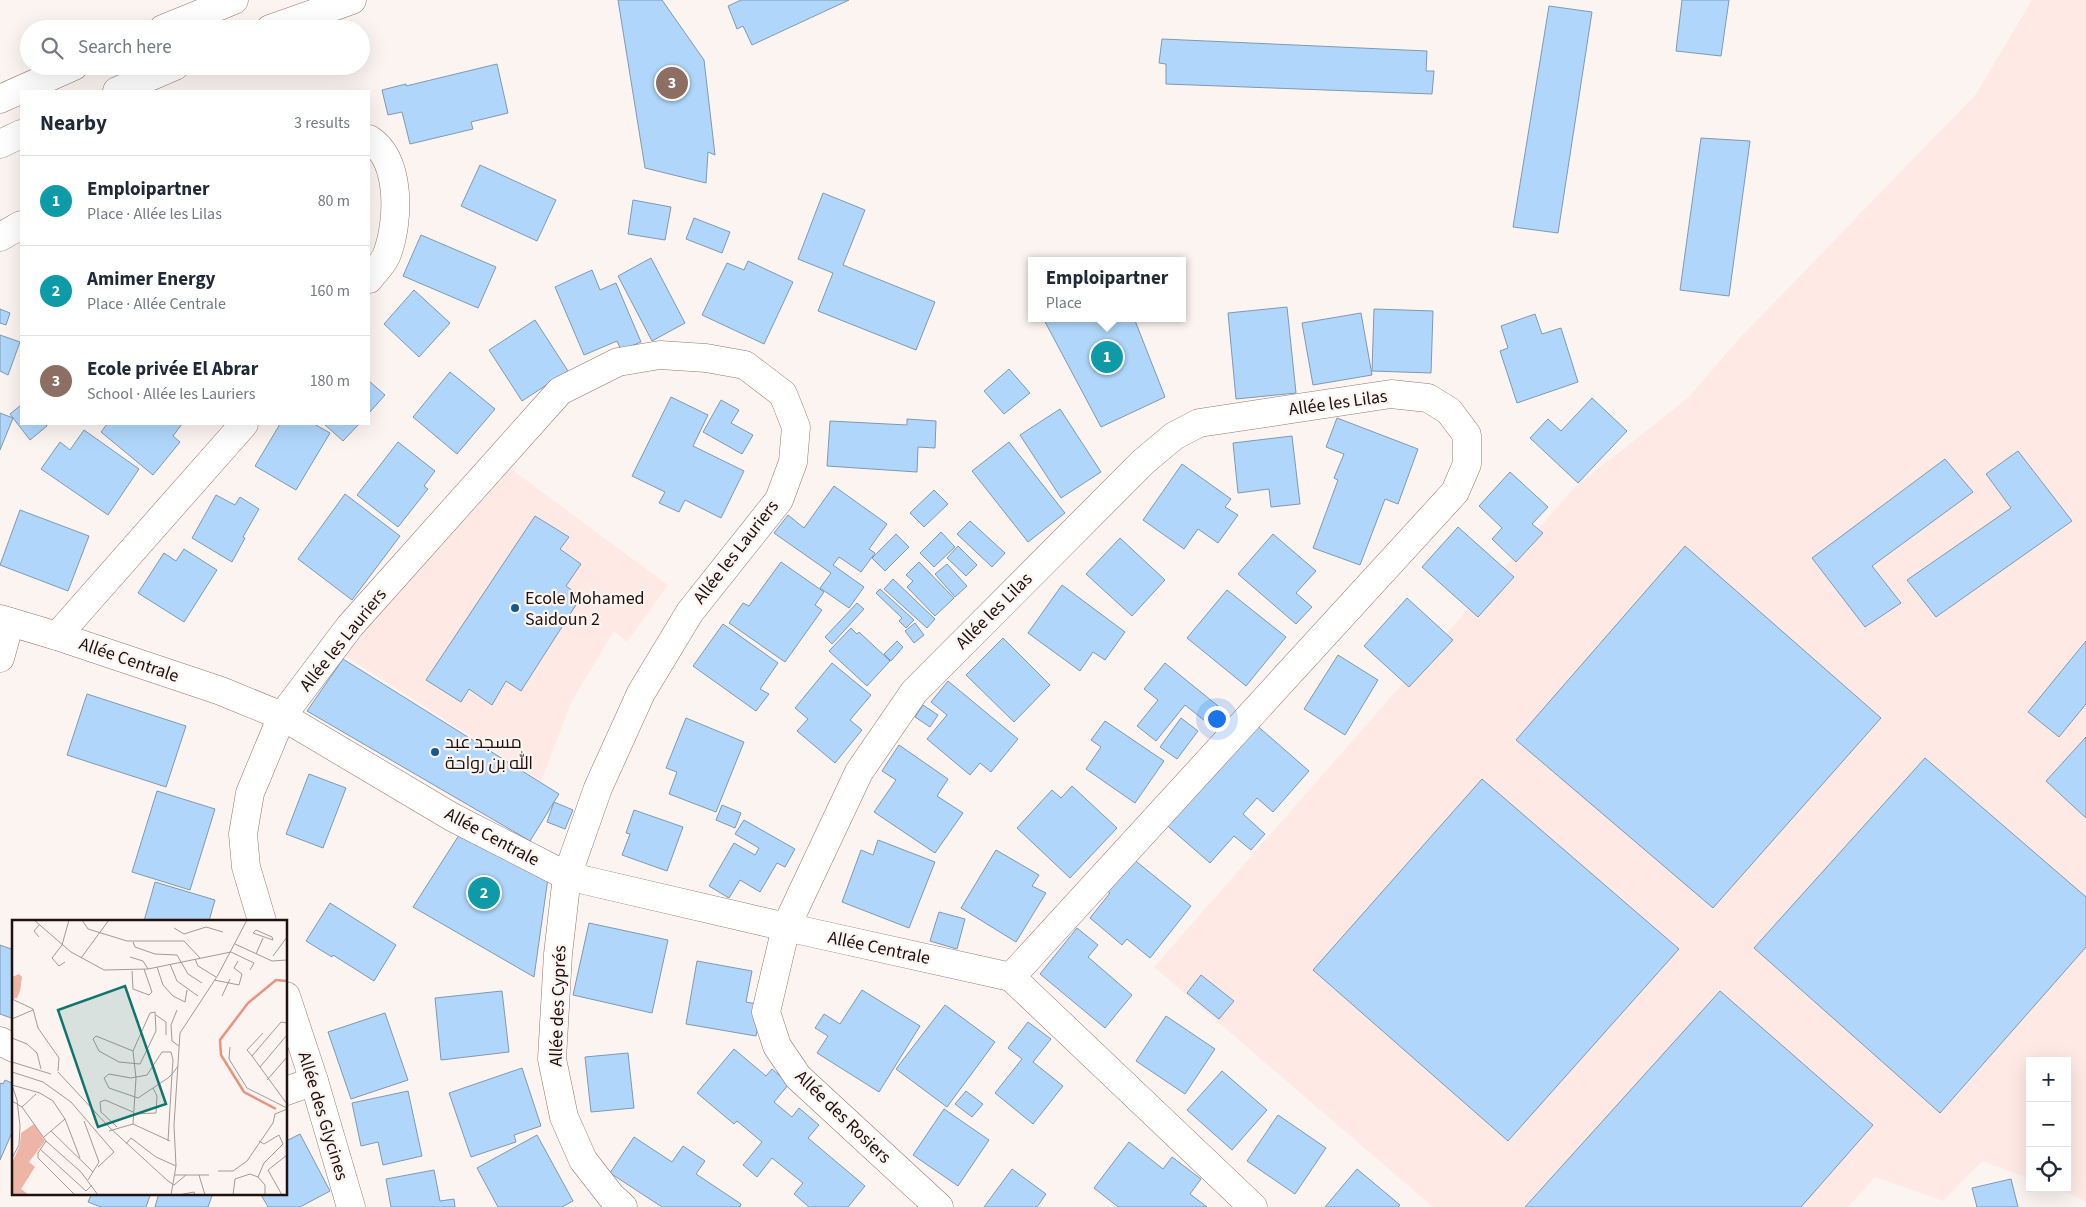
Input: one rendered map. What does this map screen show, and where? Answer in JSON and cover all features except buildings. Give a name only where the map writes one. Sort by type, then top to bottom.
[{"type":"street","points":[[185,20],[234,0]]},
{"type":"street","points":[[295,20],[352,0]]},
{"type":"street","points":[[20,90],[54,75]]},
{"type":"street","points":[[119,90],[154,75]]},
{"type":"street","points":[[0,99],[20,90]]},
{"type":"street","points":[[0,144],[20,134]]},
{"type":"street","points":[[370,139],[375,142],[391,170],[396,212],[387,256],[370,278]]},
{"type":"street","points":[[0,237],[20,227]]},
{"type":"street","name":"Allée les Lauriers","points":[[282,716],[350,626],[560,391],[618,362],[651,357],[706,358],[745,365],[783,394],[796,427],[793,462],[779,500],[690,612],[641,693],[598,788],[567,876]]},
{"type":"street","name":"Allée les Lilas","points":[[786,927],[860,772],[914,692],[1142,462],[1174,436],[1199,423],[1391,394],[1428,398],[1449,411],[1467,436],[1467,464],[1455,492],[1011,977]]},
{"type":"street","points":[[57,636],[243,425]]},
{"type":"street","points":[[0,658],[5,621]]},
{"type":"street","name":"Allée Centrale","points":[[5,621],[57,636],[221,691],[282,716],[452,817],[567,876],[1011,977]]},
{"type":"street","points":[[262,920],[246,867],[243,834],[250,793],[282,716]]},
{"type":"street","name":"Allée des Cyprés","points":[[567,876],[558,954],[552,1059],[564,1117],[582,1160],[611,1196],[623,1207]]},
{"type":"street","name":"Allée des Rosiers","points":[[786,927],[766,1012],[777,1046],[798,1077],[938,1207]]},
{"type":"street","points":[[1011,977],[1253,1207]]},
{"type":"street","name":"Allée des Glycines","points":[[288,1002],[314,1081],[351,1207]]},
{"type":"street","points":[[0,1041],[12,1047]]},
{"type":"street","points":[[288,1090],[314,1081]]},
{"type":"shaded area","points":[[2032,0],[2086,0],[2086,1201],[2064,1192],[2071,1192],[2071,1057],[2026,1057],[2026,1178],[1982,1161],[1943,1201],[1875,1177],[1848,1207],[1433,1207],[1154,967],[1575,487],[1688,398],[1738,340],[1976,94]]},
{"type":"shaded area","name":"Ecole Mohamed Saidoun 2","points":[[496,458],[668,585],[627,642],[614,631],[572,701],[541,781],[342,654]]},
{"type":"place","name":"Ecole privée El Abrar","points":[[672,83]]},
{"type":"place","name":"Emploipartner","points":[[1107,357]]},
{"type":"place","name":"Ecole Mohamed Saidoun 2","points":[[515,608]]},
{"type":"place","name":"مسجد عبد الله بن رواحة","points":[[435,752]]},
{"type":"place","name":"Amimer Energy","points":[[484,893]]}]
